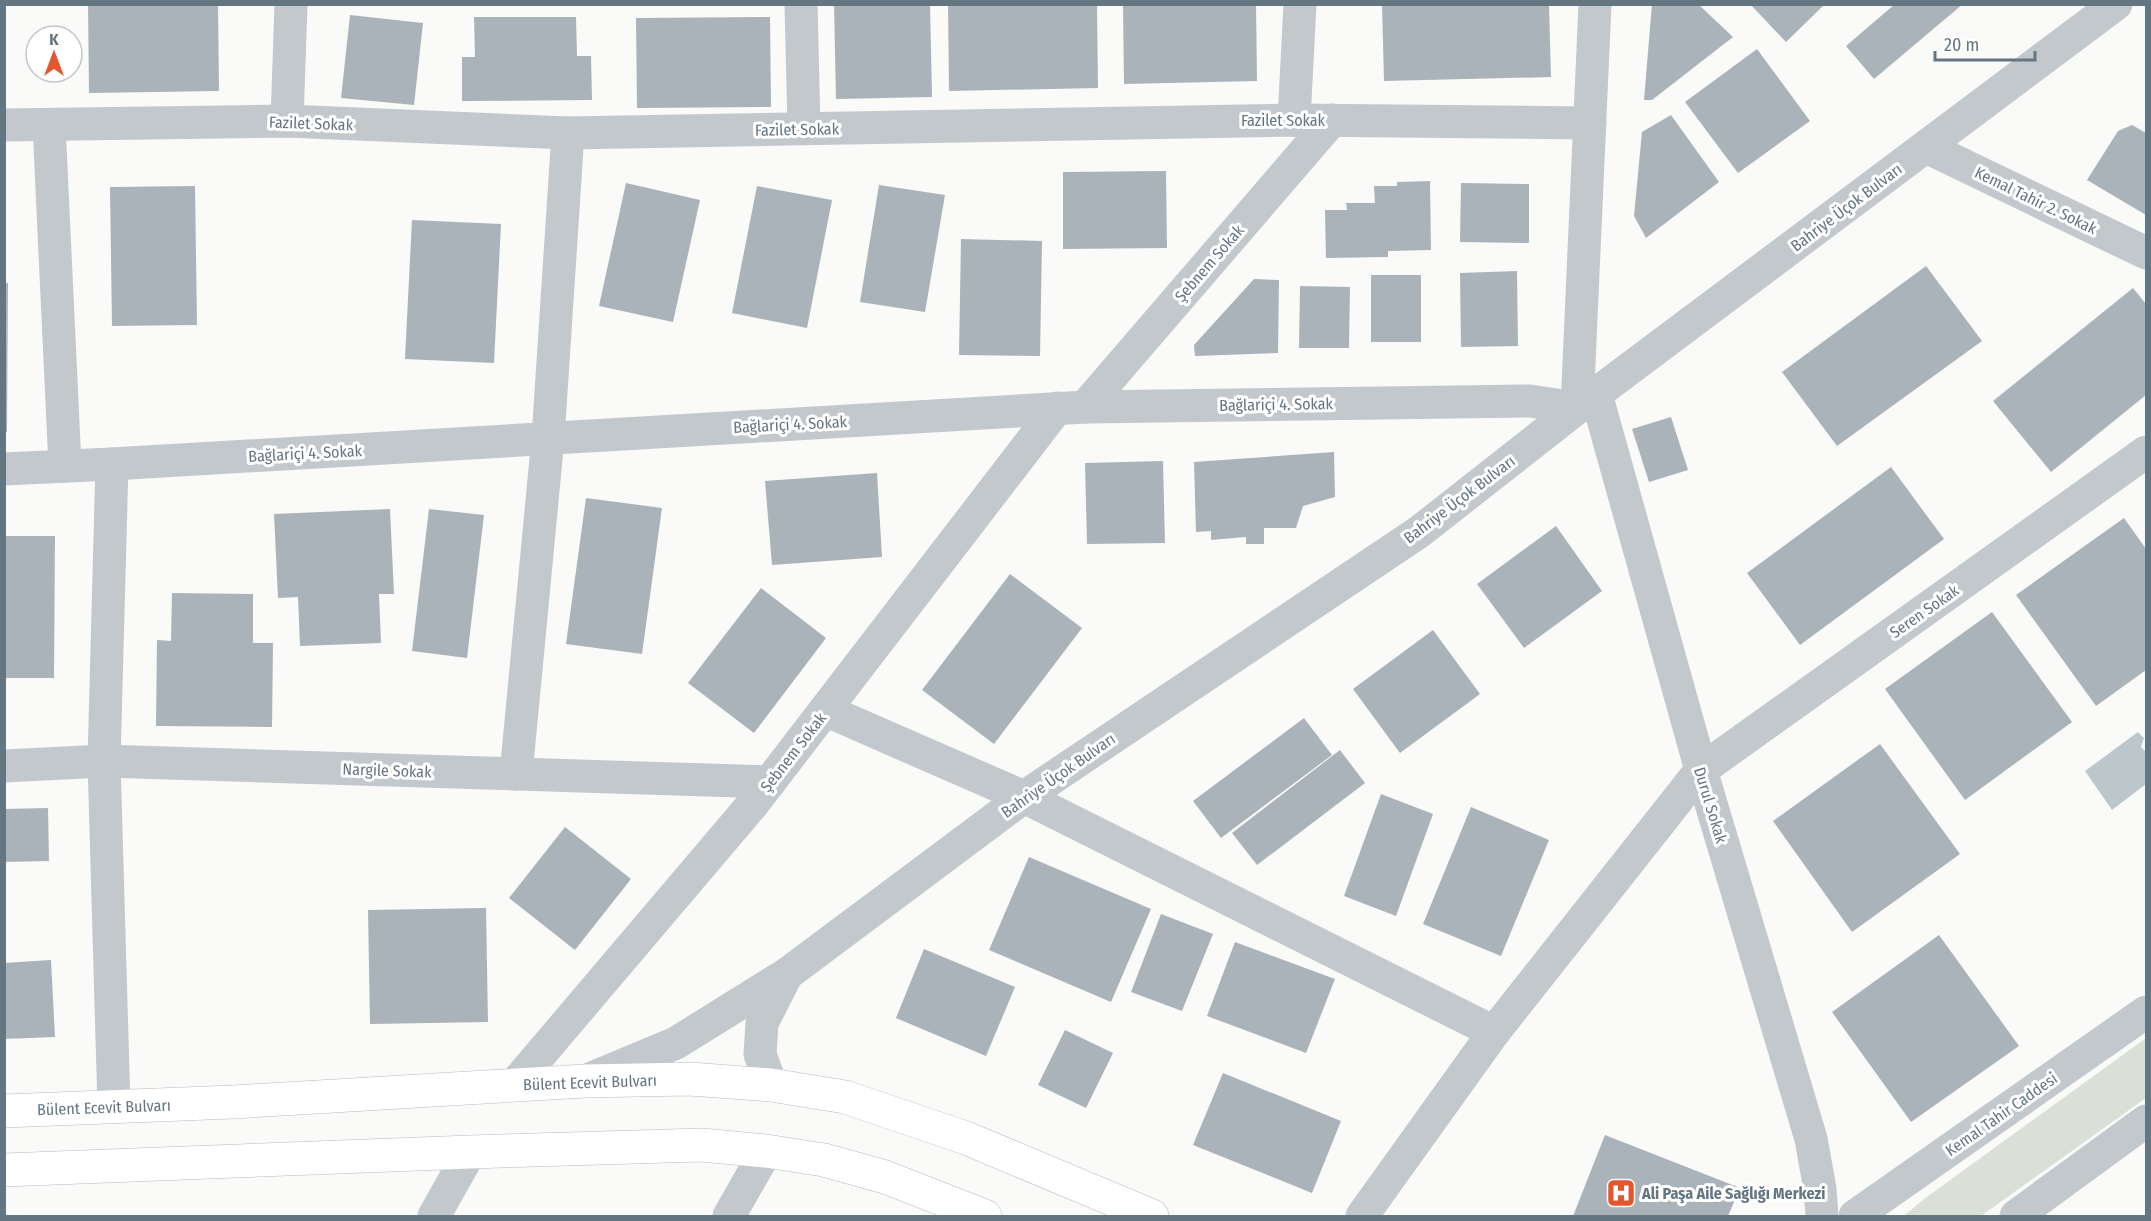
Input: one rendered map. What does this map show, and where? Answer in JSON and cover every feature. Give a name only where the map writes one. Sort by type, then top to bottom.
[{"type":"main road","name":"Bülent Ecevit Bulvarı","points":[[4,1111],[245,1101],[585,1081],[690,1079],[771,1085],[845,1097],[966,1138],[1152,1216]]},
{"type":"main road","points":[[4,1170],[702,1145],[766,1151],[824,1160],[885,1177],[985,1216]]},
{"type":"street","points":[[287,121],[291,4]]},
{"type":"street","points":[[801,4],[804,129]]},
{"type":"street","points":[[1294,120],[1300,4]]},
{"type":"street","name":"Durul Sokak","points":[[1595,4],[1590,123],[1586,401],[1701,770],[1811,1139],[1820,1189],[1822,1216]]},
{"type":"street","name":"Bahriye Üçok Bulvarı","points":[[585,1081],[676,1043],[787,974],[1024,797],[1419,532],[1586,401],[2116,4]]},
{"type":"street","name":"Fazilet Sokak","points":[[4,125],[287,121],[568,133],[1294,120],[1590,123]]},
{"type":"street","name":"Şebnem Sokak","points":[[515,1084],[770,782],[825,710],[1071,407],[1332,120]]},
{"type":"street","points":[[49,124],[65,466]]},
{"type":"street","points":[[516,774],[548,438],[568,133]]},
{"type":"street","name":"Kemal Tahir 2. Sokak","points":[[1926,147],[2146,254]]},
{"type":"street","name":"Bağlariçi 4. Sokak","points":[[4,469],[1071,407],[1586,401]]},
{"type":"street","name":"Seren Sokak","points":[[1362,1216],[1494,1032],[1701,770],[2146,452]]},
{"type":"street","points":[[112,464],[105,761],[114,1107]]},
{"type":"street","points":[[825,710],[1024,797],[1494,1032]]},
{"type":"street","name":"Nargile Sokak","points":[[4,766],[105,761],[770,782]]},
{"type":"street","name":"Bahriye Üçok Bulvarı","points":[[771,1085],[760,1054],[762,1023],[787,974]]},
{"type":"street","name":"Kemal Tahir Caddesi","points":[[1855,1216],[2146,1012]]},
{"type":"street","points":[[2016,1216],[2146,1121]]},
{"type":"street","points":[[729,1216],[766,1151]]},
{"type":"street","points":[[434,1216],[470,1152]]},
{"type":"shaded area","points":[[2138,732],[2144,738],[2141,747],[2146,752],[2146,784],[2112,810],[2085,771]]},
{"type":"shaded area","points":[[2146,1038],[2146,1098],[1981,1216],[1904,1216],[1924,1199]]},
{"type":"building","points":[[834,4],[930,4],[932,97],[836,99]]},
{"type":"building","points":[[948,4],[1097,4],[1098,88],[949,91]]},
{"type":"building","points":[[1123,4],[1256,4],[1257,81],[1124,84]]},
{"type":"building","points":[[1382,4],[1549,4],[1551,77],[1384,81]]},
{"type":"building","points":[[1652,4],[1698,4],[1733,37],[1652,100],[1644,100]]},
{"type":"building","points":[[1750,4],[1825,4],[1786,42]]},
{"type":"building","points":[[1895,4],[1963,4],[1874,79],[1846,46]]},
{"type":"building","points":[[88,5],[218,5],[219,91],[89,93]]},
{"type":"building","points":[[350,15],[423,23],[414,105],[341,98]]},
{"type":"building","points":[[474,17],[576,17],[577,56],[591,56],[592,100],[462,101],[462,57],[475,57]]},
{"type":"building","points":[[770,17],[771,107],[637,108],[636,18]]},
{"type":"building","points":[[1757,49],[1810,121],[1738,173],[1685,102]]},
{"type":"building","points":[[1671,115],[1719,182],[1646,238],[1634,216],[1642,132]]},
{"type":"building","points":[[2132,125],[2146,133],[2146,215],[2087,180],[2118,131]]},
{"type":"building","points":[[1166,171],[1167,248],[1063,249],[1063,172]]},
{"type":"building","points":[[1430,181],[1431,250],[1388,251],[1388,257],[1326,258],[1325,210],[1347,210],[1346,203],[1375,203],[1374,186],[1397,186],[1397,182]]},
{"type":"building","points":[[626,183],[700,200],[673,322],[599,306]]},
{"type":"building","points":[[1461,183],[1529,184],[1529,243],[1460,242]]},
{"type":"building","points":[[879,185],[945,195],[925,312],[860,302]]},
{"type":"building","points":[[195,186],[197,325],[112,326],[110,187]]},
{"type":"building","points":[[757,186],[832,200],[807,328],[732,313]]},
{"type":"building","points":[[412,220],[501,224],[494,363],[405,359]]},
{"type":"building","points":[[961,239],[1042,241],[1040,356],[959,355]]},
{"type":"building","points":[[1926,266],[1982,341],[1837,446],[1782,372]]},
{"type":"building","points":[[1517,271],[1518,346],[1461,347],[1460,273]]},
{"type":"building","points":[[1371,275],[1421,275],[1421,342],[1371,342]]},
{"type":"building","points":[[1254,279],[1279,280],[1278,353],[1195,356],[1194,345]]},
{"type":"building","points":[[4,283],[8,283],[7,432],[4,432]]},
{"type":"building","points":[[1300,286],[1350,287],[1349,348],[1299,348]]},
{"type":"building","points":[[2133,288],[2146,304],[2146,395],[2051,472],[1993,401]]},
{"type":"building","points":[[1671,417],[1688,470],[1649,482],[1632,429]]},
{"type":"building","points":[[1334,452],[1335,497],[1303,506],[1296,528],[1264,528],[1264,544],[1246,544],[1246,537],[1211,540],[1211,531],[1196,532],[1194,462]]},
{"type":"building","points":[[1163,461],[1165,543],[1087,544],[1085,463]]},
{"type":"building","points":[[1891,467],[1944,539],[1800,645],[1747,573]]},
{"type":"building","points":[[877,473],[882,557],[772,565],[765,481]]},
{"type":"building","points":[[586,498],[662,508],[642,654],[566,644]]},
{"type":"building","points":[[390,509],[394,594],[379,594],[381,643],[300,646],[298,597],[278,598],[274,514]]},
{"type":"building","points":[[429,509],[484,515],[467,658],[412,651]]},
{"type":"building","points":[[2124,518],[2146,549],[2146,670],[2096,706],[2016,595]]},
{"type":"building","points":[[1556,526],[1602,591],[1524,648],[1477,584]]},
{"type":"building","points":[[6,536],[55,536],[54,678],[6,678]]},
{"type":"building","points":[[1010,574],[1082,628],[994,744],[922,690]]},
{"type":"building","points":[[761,588],[826,638],[754,733],[688,683]]},
{"type":"building","points":[[172,593],[253,594],[253,643],[273,643],[272,727],[156,726],[157,640],[171,641]]},
{"type":"building","points":[[1992,612],[2072,722],[1965,800],[1885,689]]},
{"type":"building","points":[[1433,630],[1480,694],[1400,753],[1353,689]]},
{"type":"building","points":[[1304,718],[1332,755],[1221,838],[1193,801]]},
{"type":"building","points":[[1880,744],[1960,854],[1852,932],[1773,821]]},
{"type":"building","points":[[1340,750],[1365,783],[1257,865],[1232,833]]},
{"type":"building","points":[[1381,794],[1433,814],[1396,916],[1344,896]]},
{"type":"building","points":[[1471,807],[1549,840],[1501,956],[1423,924]]},
{"type":"building","points":[[48,808],[49,861],[4,862],[4,809]]},
{"type":"building","points":[[565,827],[631,879],[575,950],[509,898]]},
{"type":"building","points":[[1029,857],[1151,909],[1111,1002],[989,950]]},
{"type":"building","points":[[486,908],[488,1022],[370,1024],[368,910]]},
{"type":"building","points":[[1161,914],[1213,934],[1182,1011],[1131,992]]},
{"type":"building","points":[[1939,935],[2019,1046],[1911,1122],[1832,1012]]},
{"type":"building","points":[[1235,942],[1335,979],[1306,1053],[1207,1016]]},
{"type":"building","points":[[924,949],[1015,987],[986,1056],[896,1018]]},
{"type":"building","points":[[51,960],[55,1037],[4,1039],[4,963]]},
{"type":"building","points":[[1065,1030],[1113,1053],[1086,1108],[1038,1085]]},
{"type":"building","points":[[1223,1073],[1341,1121],[1312,1193],[1193,1145]]},
{"type":"building","points":[[1605,1135],[1740,1188],[1728,1216],[1573,1216]]},
{"type":"place","name":"Ali Paşa Aile Sağlığı Merkezi","points":[[1621,1193]]}]
